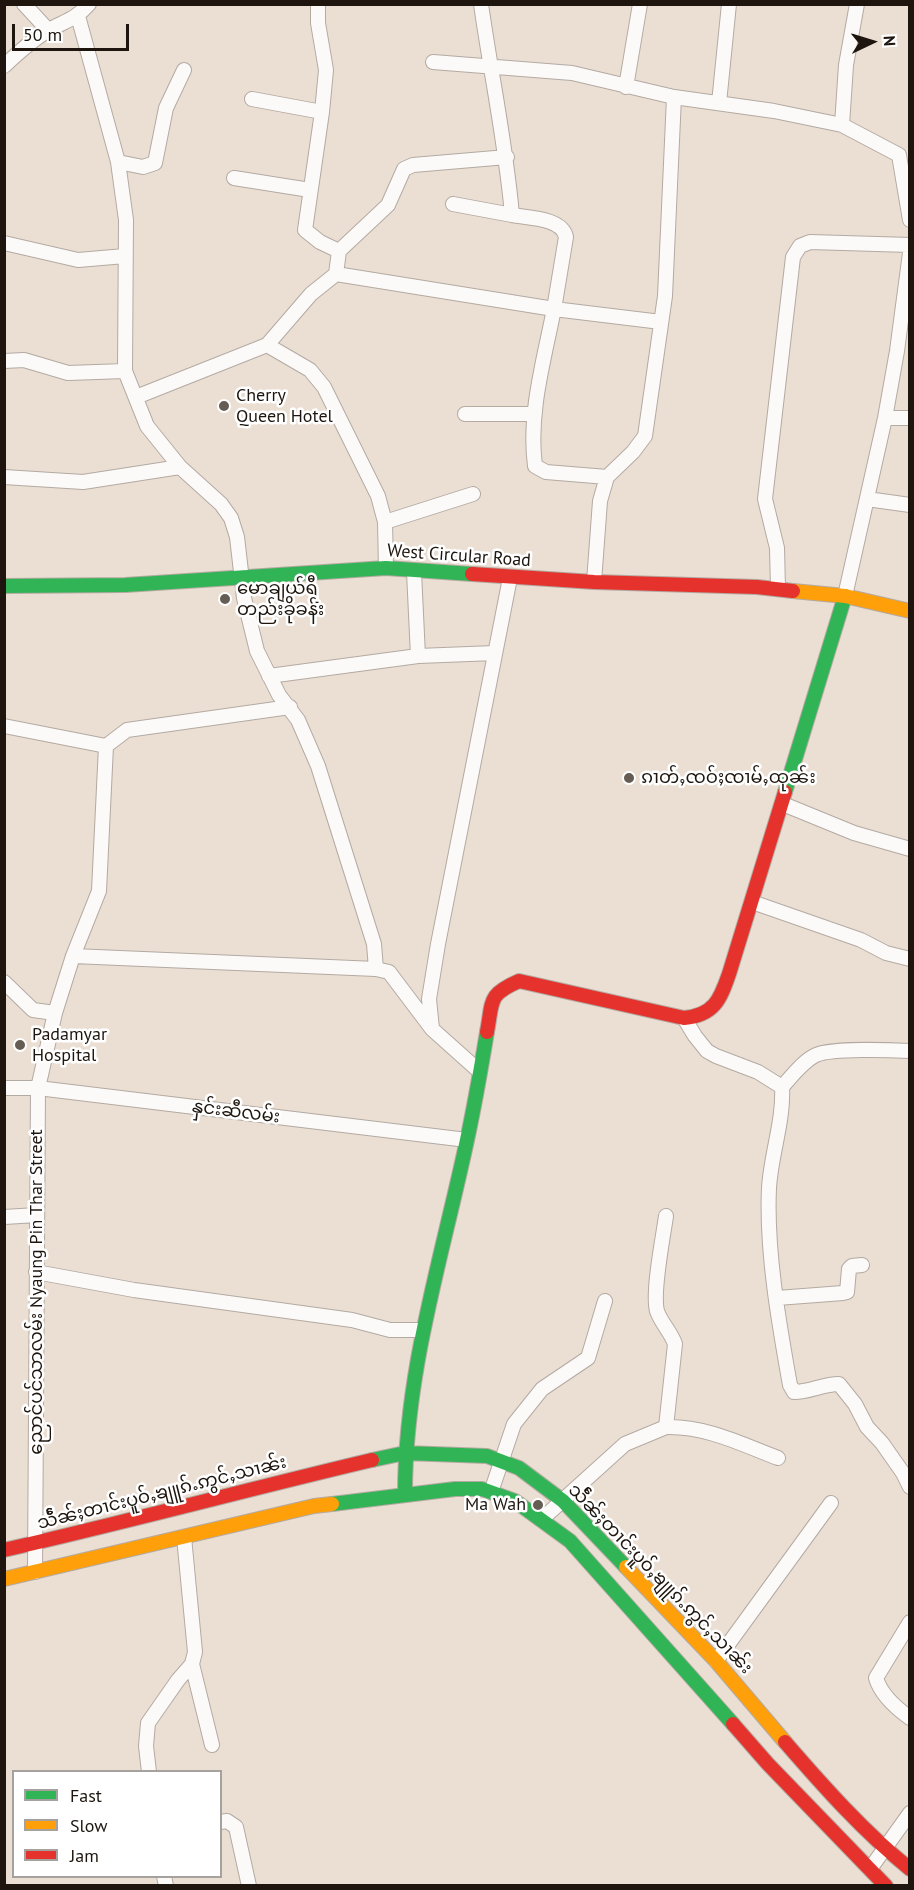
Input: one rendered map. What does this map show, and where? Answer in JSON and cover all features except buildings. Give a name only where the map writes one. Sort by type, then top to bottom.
[{"type":"main road","name":"West Circular Road","points":[[4,585],[125,585],[386,568],[510,578],[778,589],[845,596],[909,611]]},
{"type":"main road","points":[[405,1494],[405,1453],[422,1330],[467,1140],[494,997],[501,989],[519,981],[684,1018],[696,1018],[712,1010],[723,992],[752,902],[845,596]]},
{"type":"main road","name":"သဵႅၼ်ႈတၢင်းပူဝ်ႇၶျူၵ်ႉဢွင်ႇသၢၼ်း","points":[[4,1579],[35,1572],[164,1526],[248,1489],[405,1453],[487,1456],[519,1468],[563,1501],[716,1661],[824,1787],[885,1850],[909,1869]]},
{"type":"main road","name":"သဵႅၼ်ႈတၢင်းပူဝ်ႇၶျူၵ်ႉဢွင်ႇသၢၼ်း","points":[[4,1550],[164,1526],[184,1537],[315,1506],[455,1489],[482,1489],[515,1501],[570,1541],[768,1764],[886,1886]]},
{"type":"main road","points":[[768,1764],[786,1743]]},
{"type":"street","points":[[24,4],[48,30]]},
{"type":"street","points":[[4,66],[17,53],[48,30],[78,16],[89,4]]},
{"type":"street","points":[[318,4],[318,23],[326,70],[305,230],[320,242],[339,251]]},
{"type":"street","points":[[481,4],[507,157],[513,215]]},
{"type":"street","points":[[626,87],[640,4]]},
{"type":"street","points":[[719,103],[729,4]]},
{"type":"street","points":[[842,125],[846,65],[857,4]]},
{"type":"street","points":[[78,16],[118,162],[126,220],[125,371],[147,426],[180,467],[221,504],[231,518],[237,537],[241,577],[257,651],[279,695],[298,720],[318,766],[374,944],[376,969]]},
{"type":"street","points":[[433,62],[572,73],[674,97],[774,111],[842,125],[904,154],[909,220]]},
{"type":"street","points":[[118,162],[143,167],[155,163],[166,108],[184,70]]},
{"type":"street","points":[[594,582],[600,501],[607,477],[633,452],[645,436],[665,296],[674,97]]},
{"type":"street","points":[[252,99],[322,112]]},
{"type":"street","points":[[136,397],[267,345],[310,294],[336,274],[339,251],[388,205],[404,169],[413,165],[507,157]]},
{"type":"street","points":[[234,178],[310,190]]},
{"type":"street","points":[[453,204],[550,222],[561,226],[565,231],[566,237],[554,309],[534,414],[535,466],[546,472],[607,477]]},
{"type":"street","points":[[778,589],[777,548],[765,499],[793,256],[800,246],[810,242],[909,244]]},
{"type":"street","points":[[4,243],[78,260],[124,256]]},
{"type":"street","points":[[845,596],[885,418],[897,351],[909,253]]},
{"type":"street","points":[[336,274],[554,309],[660,322]]},
{"type":"street","points":[[267,345],[310,370],[324,387],[378,495],[385,522],[386,568]]},
{"type":"street","points":[[4,361],[24,360],[68,373],[125,371]]},
{"type":"street","points":[[465,414],[534,414]]},
{"type":"street","points":[[885,418],[909,418]]},
{"type":"street","points":[[4,477],[83,482],[180,467]]},
{"type":"street","points":[[385,522],[473,494]]},
{"type":"street","points":[[867,499],[909,506]]},
{"type":"street","points":[[414,572],[418,656]]},
{"type":"street","points":[[432,1029],[429,999],[438,944],[510,578]]},
{"type":"street","points":[[269,676],[418,656],[495,653]]},
{"type":"street","points":[[4,726],[106,746],[127,730],[290,707]]},
{"type":"street","name":"ညောင်ပင်သာလမ်း Nyaung Pin Thar Street","points":[[35,1572],[38,1088],[55,1013],[73,956],[99,891],[106,746]]},
{"type":"street","points":[[783,804],[854,833],[909,849]]},
{"type":"street","points":[[752,902],[909,959]]},
{"type":"street","points":[[73,956],[376,969],[389,972],[432,1029],[479,1071]]},
{"type":"street","points":[[4,982],[33,1010],[55,1013]]},
{"type":"street","points":[[684,1018],[707,1051],[758,1072],[782,1087]]},
{"type":"street","points":[[909,1051],[882,1050],[817,1054],[803,1065],[782,1087],[769,1189],[777,1298],[790,1385],[794,1392],[802,1392],[828,1384],[839,1384],[855,1404],[867,1427],[882,1443],[903,1473],[909,1487]]},
{"type":"street","name":"နှင်းဆီလမ်း","points":[[4,1088],[38,1088],[467,1140]]},
{"type":"street","points":[[4,1216],[37,1215]]},
{"type":"street","points":[[666,1216],[656,1306],[675,1344],[666,1427]]},
{"type":"street","points":[[777,1298],[848,1292],[849,1269],[852,1266],[862,1265]]},
{"type":"street","points":[[36,1272],[134,1290],[352,1320],[390,1330],[422,1330]]},
{"type":"street","points":[[491,1492],[514,1424],[542,1389],[588,1358],[605,1301]]},
{"type":"street","points":[[542,1519],[625,1444],[666,1427],[686,1427],[707,1431],[778,1458]]},
{"type":"street","points":[[716,1661],[831,1503]]},
{"type":"street","points":[[149,1770],[146,1746],[148,1723],[192,1664],[195,1652],[184,1537]]},
{"type":"street","points":[[909,1622],[876,1678],[893,1706],[909,1718]]},
{"type":"street","points":[[192,1664],[212,1745]]},
{"type":"street","points":[[870,1869],[909,1813]]},
{"type":"street","points":[[222,1822],[227,1821],[236,1827],[249,1886]]},
{"type":"traffic: fast","points":[[4,586],[125,585],[386,568],[472,574]]},
{"type":"traffic: fast","points":[[785,792],[845,596]]},
{"type":"traffic: fast","points":[[405,1494],[411,1403],[418,1359],[470,1126],[487,1032]]},
{"type":"traffic: fast","points":[[372,1460],[405,1453],[487,1456],[519,1468],[563,1501],[626,1567]]},
{"type":"traffic: fast","points":[[332,1504],[455,1489],[482,1489],[515,1501],[570,1541],[733,1724]]},
{"type":"traffic: slow","points":[[793,591],[845,596],[910,611]]},
{"type":"traffic: slow","points":[[4,1579],[314,1506],[332,1504]]},
{"type":"traffic: slow","points":[[626,1567],[716,1661],[785,1742]]},
{"type":"traffic: jam","points":[[472,574],[594,582],[757,587],[793,591]]},
{"type":"traffic: jam","points":[[487,1032],[491,1006],[496,995],[519,981],[684,1018],[709,1010],[719,999],[729,974],[785,792]]},
{"type":"traffic: jam","points":[[4,1550],[372,1460]]},
{"type":"traffic: jam","points":[[733,1724],[768,1764],[886,1886]]},
{"type":"traffic: jam","points":[[785,1742],[861,1824],[910,1869]]},
{"type":"place","name":"Cherry Queen Hotel","points":[[224,406]]},
{"type":"place","name":"မောချယ်ရီ တည်းခိုခန်း","points":[[225,599]]},
{"type":"place","name":"ၵၢတ်ႇၸဝ်ႈၸၢမ်ႇထုၼ်း","points":[[629,778]]},
{"type":"place","name":"Padamyar Hospital","points":[[20,1045]]},
{"type":"place","name":"Ma Wah","points":[[538,1505]]}]
